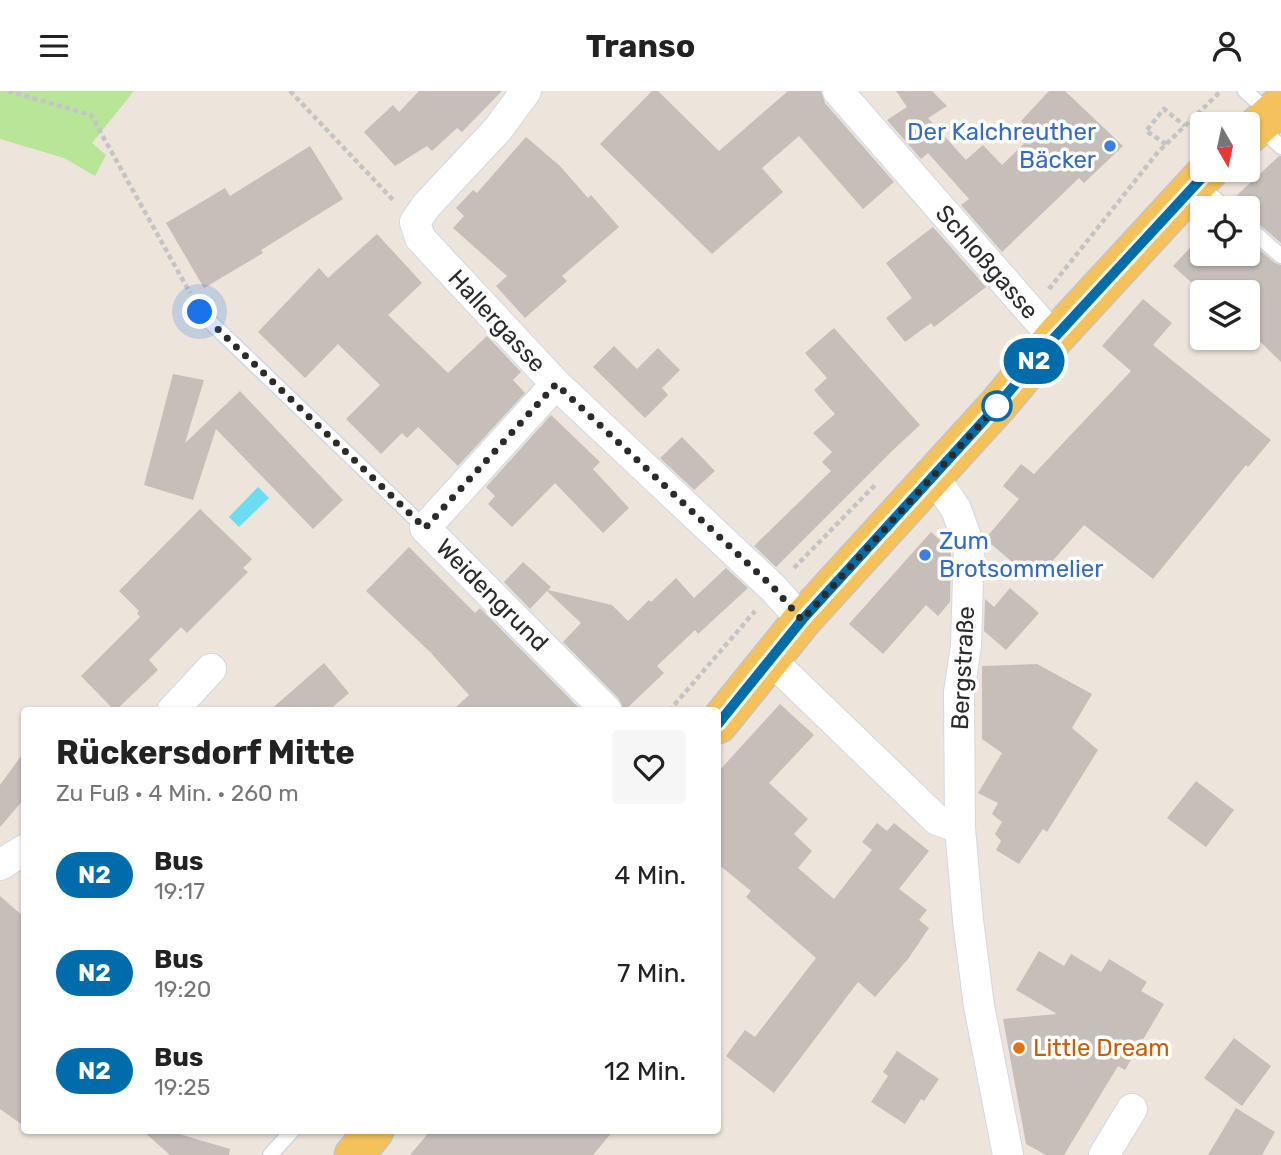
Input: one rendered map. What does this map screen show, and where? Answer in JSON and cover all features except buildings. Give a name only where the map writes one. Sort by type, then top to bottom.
[{"type":"main road","points":[[721,720],[802,620],[934,477],[1042,325],[1197,182]]},
{"type":"main road","points":[[354,1155],[372,1134]]},
{"type":"street","points":[[415,222],[426,206],[498,129],[526,91]]},
{"type":"street","name":"Schloßgasse","points":[[838,91],[1042,325]]},
{"type":"street","name":"Hallergasse","points":[[415,222],[420,238],[556,384],[774,588],[802,620]]},
{"type":"street","name":"Weidengrund","points":[[556,384],[425,528],[603,707]]},
{"type":"street","name":"Bergstraße","points":[[934,477],[956,509],[969,545],[965,646],[959,692],[960,828],[979,1006],[1008,1155]]},
{"type":"street","points":[[769,659],[937,820],[960,828]]},
{"type":"street","points":[[176,707],[211,669]]},
{"type":"street","points":[[0,865],[21,852]]},
{"type":"street","points":[[1104,1155],[1132,1109]]},
{"type":"lane","points":[[1260,238],[1281,256]]},
{"type":"lane","points":[[200,312],[425,528]]},
{"type":"lane","points":[[270,1155],[289,1134]]},
{"type":"path","points":[[8,91],[91,115],[200,312]]},
{"type":"path","points":[[290,91],[415,222]]},
{"type":"path","points":[[1042,325],[1166,143],[1221,91]]},
{"type":"path","points":[[1166,143],[1146,131],[1164,109],[1185,126]]},
{"type":"path","points":[[672,707],[774,588],[879,481]]},
{"type":"green space","points":[[0,91],[134,91],[92,143],[106,155],[95,176],[64,158],[0,139]]},
{"type":"water","points":[[258,487],[269,498],[239,527],[229,517]]},
{"type":"bus line","name":"N2","points":[[721,720],[802,620],[1196,182]]},
{"type":"place","name":"Der Kalchreuther Bäcker","points":[[1110,146]]},
{"type":"place","name":"Zum Brotsommelier","points":[[925,555]]},
{"type":"place","name":"Little Dream","points":[[1019,1048]]},
{"type":"route","points":[[200,312],[425,528],[556,384],[774,588],[802,620],[997,406]]}]
